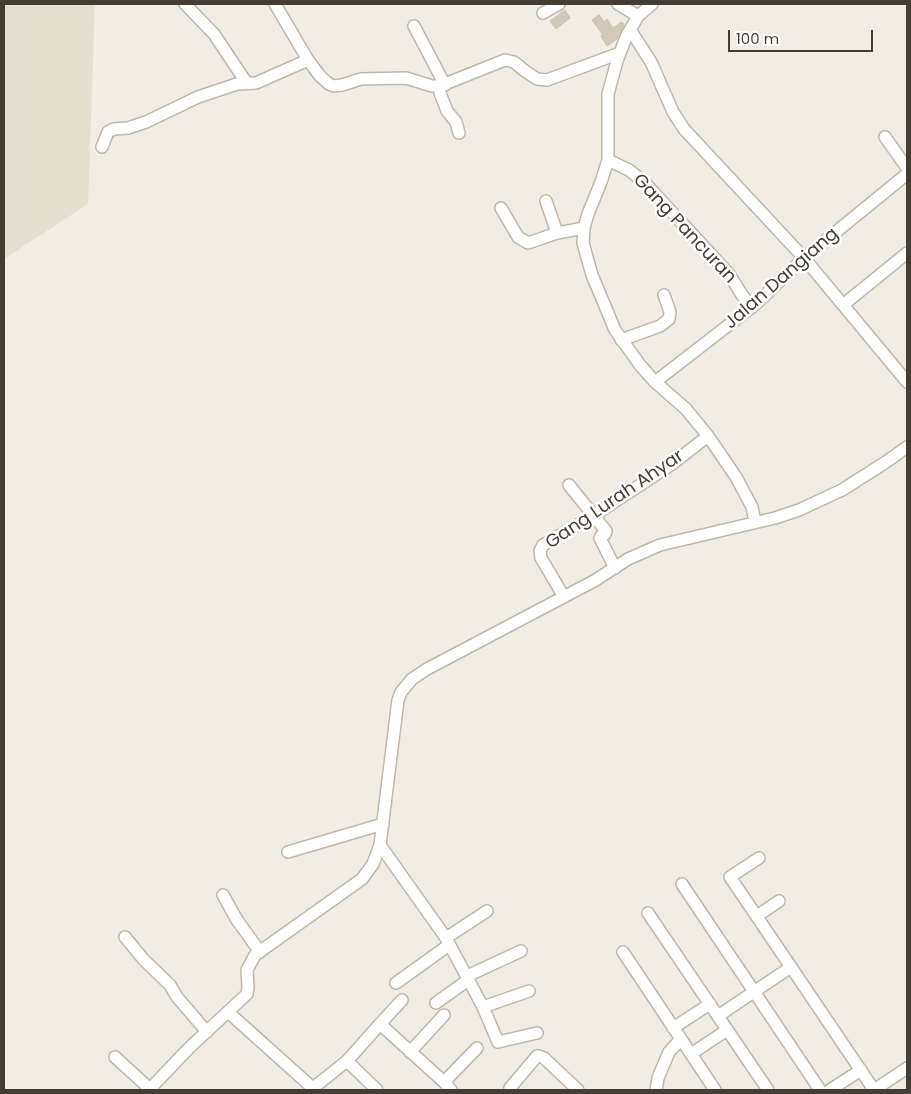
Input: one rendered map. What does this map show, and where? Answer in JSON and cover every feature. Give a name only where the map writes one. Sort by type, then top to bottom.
[{"type":"street","points":[[185,4],[214,34],[246,82]]},
{"type":"street","points":[[543,13],[559,4]]},
{"type":"street","points":[[618,4],[638,16]]},
{"type":"street","points":[[652,4],[638,16],[626,37],[608,94],[608,160],[584,228],[583,243],[604,308],[621,340],[655,382],[686,409],[708,436],[736,477],[752,506],[755,522]]},
{"type":"street","points":[[279,5],[308,60],[320,76],[334,86],[361,79],[406,78],[432,86],[443,86],[505,60],[514,62],[537,79],[547,80],[620,53]]},
{"type":"street","points":[[414,26],[443,86],[440,93],[447,111],[456,122],[459,133]]},
{"type":"street","points":[[631,31],[651,62],[673,112],[684,129],[804,258],[907,382]]},
{"type":"street","points":[[102,147],[108,132],[146,122],[198,97],[237,84],[246,82],[256,83],[308,60]]},
{"type":"street","points":[[885,137],[907,168]]},
{"type":"street","name":"Gang Pancuran","points":[[608,160],[630,170],[645,183],[729,274],[752,307]]},
{"type":"street","name":"Jalan Dangiang","points":[[655,382],[752,307],[804,258],[907,174]]},
{"type":"street","points":[[546,201],[557,234]]},
{"type":"street","points":[[501,208],[518,237],[528,243],[584,228]]},
{"type":"street","points":[[843,305],[907,253]]},
{"type":"street","points":[[621,340],[660,326],[669,319],[670,312],[664,295]]},
{"type":"street","name":"Gang Lurah Ahyar","points":[[564,598],[541,558],[540,551],[543,545],[593,516],[672,464],[708,436]]},
{"type":"street","points":[[114,1057],[149,1090],[246,994],[249,963],[260,952],[362,879],[373,864],[380,846],[398,700],[406,684],[427,669],[594,582],[628,560],[660,545],[799,510],[842,490],[907,447]]},
{"type":"street","points":[[569,484],[606,531],[600,538],[615,568]]},
{"type":"street","points":[[288,852],[383,824]]},
{"type":"street","points":[[380,846],[447,941],[483,1007],[498,1042],[537,1033]]},
{"type":"street","points":[[759,858],[730,877],[874,1090],[907,1068]]},
{"type":"street","points":[[682,884],[820,1090]]},
{"type":"street","points":[[223,895],[236,920],[260,952]]},
{"type":"street","points":[[757,916],[779,901]]},
{"type":"street","points":[[396,983],[447,941],[487,912]]},
{"type":"street","points":[[648,912],[768,1090]]},
{"type":"street","points":[[125,937],[144,960],[170,985],[177,997],[207,1032]]},
{"type":"street","points":[[436,1003],[467,978],[520,951]]},
{"type":"street","points":[[623,952],[716,1090]]},
{"type":"street","points":[[718,1016],[791,967]]},
{"type":"street","points":[[483,1007],[529,991]]},
{"type":"street","points":[[228,1012],[314,1089],[347,1060],[402,1000]]},
{"type":"street","points":[[673,1028],[710,1004]]},
{"type":"street","points":[[410,1052],[444,1015]]},
{"type":"street","points":[[380,1024],[449,1088],[477,1048]]},
{"type":"street","points":[[691,1054],[727,1030]]},
{"type":"street","points":[[656,1090],[658,1078],[669,1052],[681,1039]]},
{"type":"street","points":[[510,1090],[537,1056],[540,1056],[578,1090]]},
{"type":"street","points":[[347,1060],[377,1090]]},
{"type":"street","points":[[830,1090],[861,1070]]},
{"type":"shaded area","points":[[4,4],[95,4],[88,204],[4,259]]},
{"type":"building","points":[[565,10],[570,18],[556,29],[550,21]]},
{"type":"building","points":[[599,15],[604,22],[607,19],[613,28],[622,22],[624,25],[617,39],[607,46],[601,36],[603,35],[592,20]]}]
